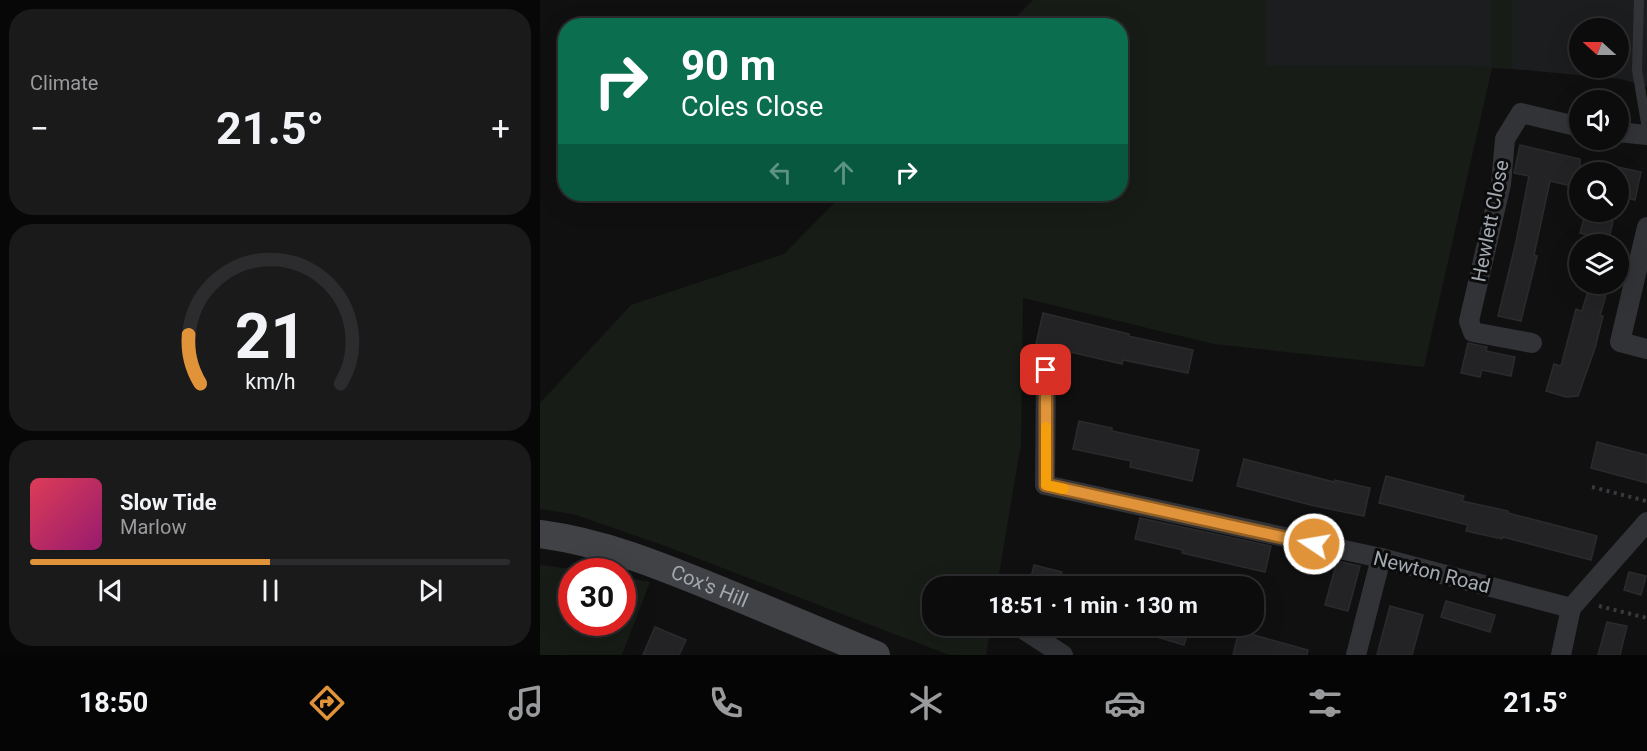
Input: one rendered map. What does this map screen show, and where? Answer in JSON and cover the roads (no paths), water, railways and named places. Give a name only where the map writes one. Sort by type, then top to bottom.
[{"type":"main road","name":"Cox's Hill","points":[[540,534],[617,550],[694,579],[876,655]]},
{"type":"street","name":"Hewlett Close","points":[[1532,343],[1473,332],[1469,321],[1501,184],[1505,139],[1521,113],[1569,124]]},
{"type":"street","points":[[1629,133],[1647,135]]},
{"type":"street","points":[[1647,227],[1620,342],[1647,349]]},
{"type":"street","name":"Newton Road","points":[[1046,370],[1046,485],[1381,558],[1575,604]]},
{"type":"street","points":[[1561,655],[1575,604],[1647,522]]},
{"type":"street","points":[[1356,655],[1381,558]]},
{"type":"street","points":[[1034,636],[1063,655]]},
{"type":"lane","points":[[1639,0],[1637,70],[1647,129]]}]
